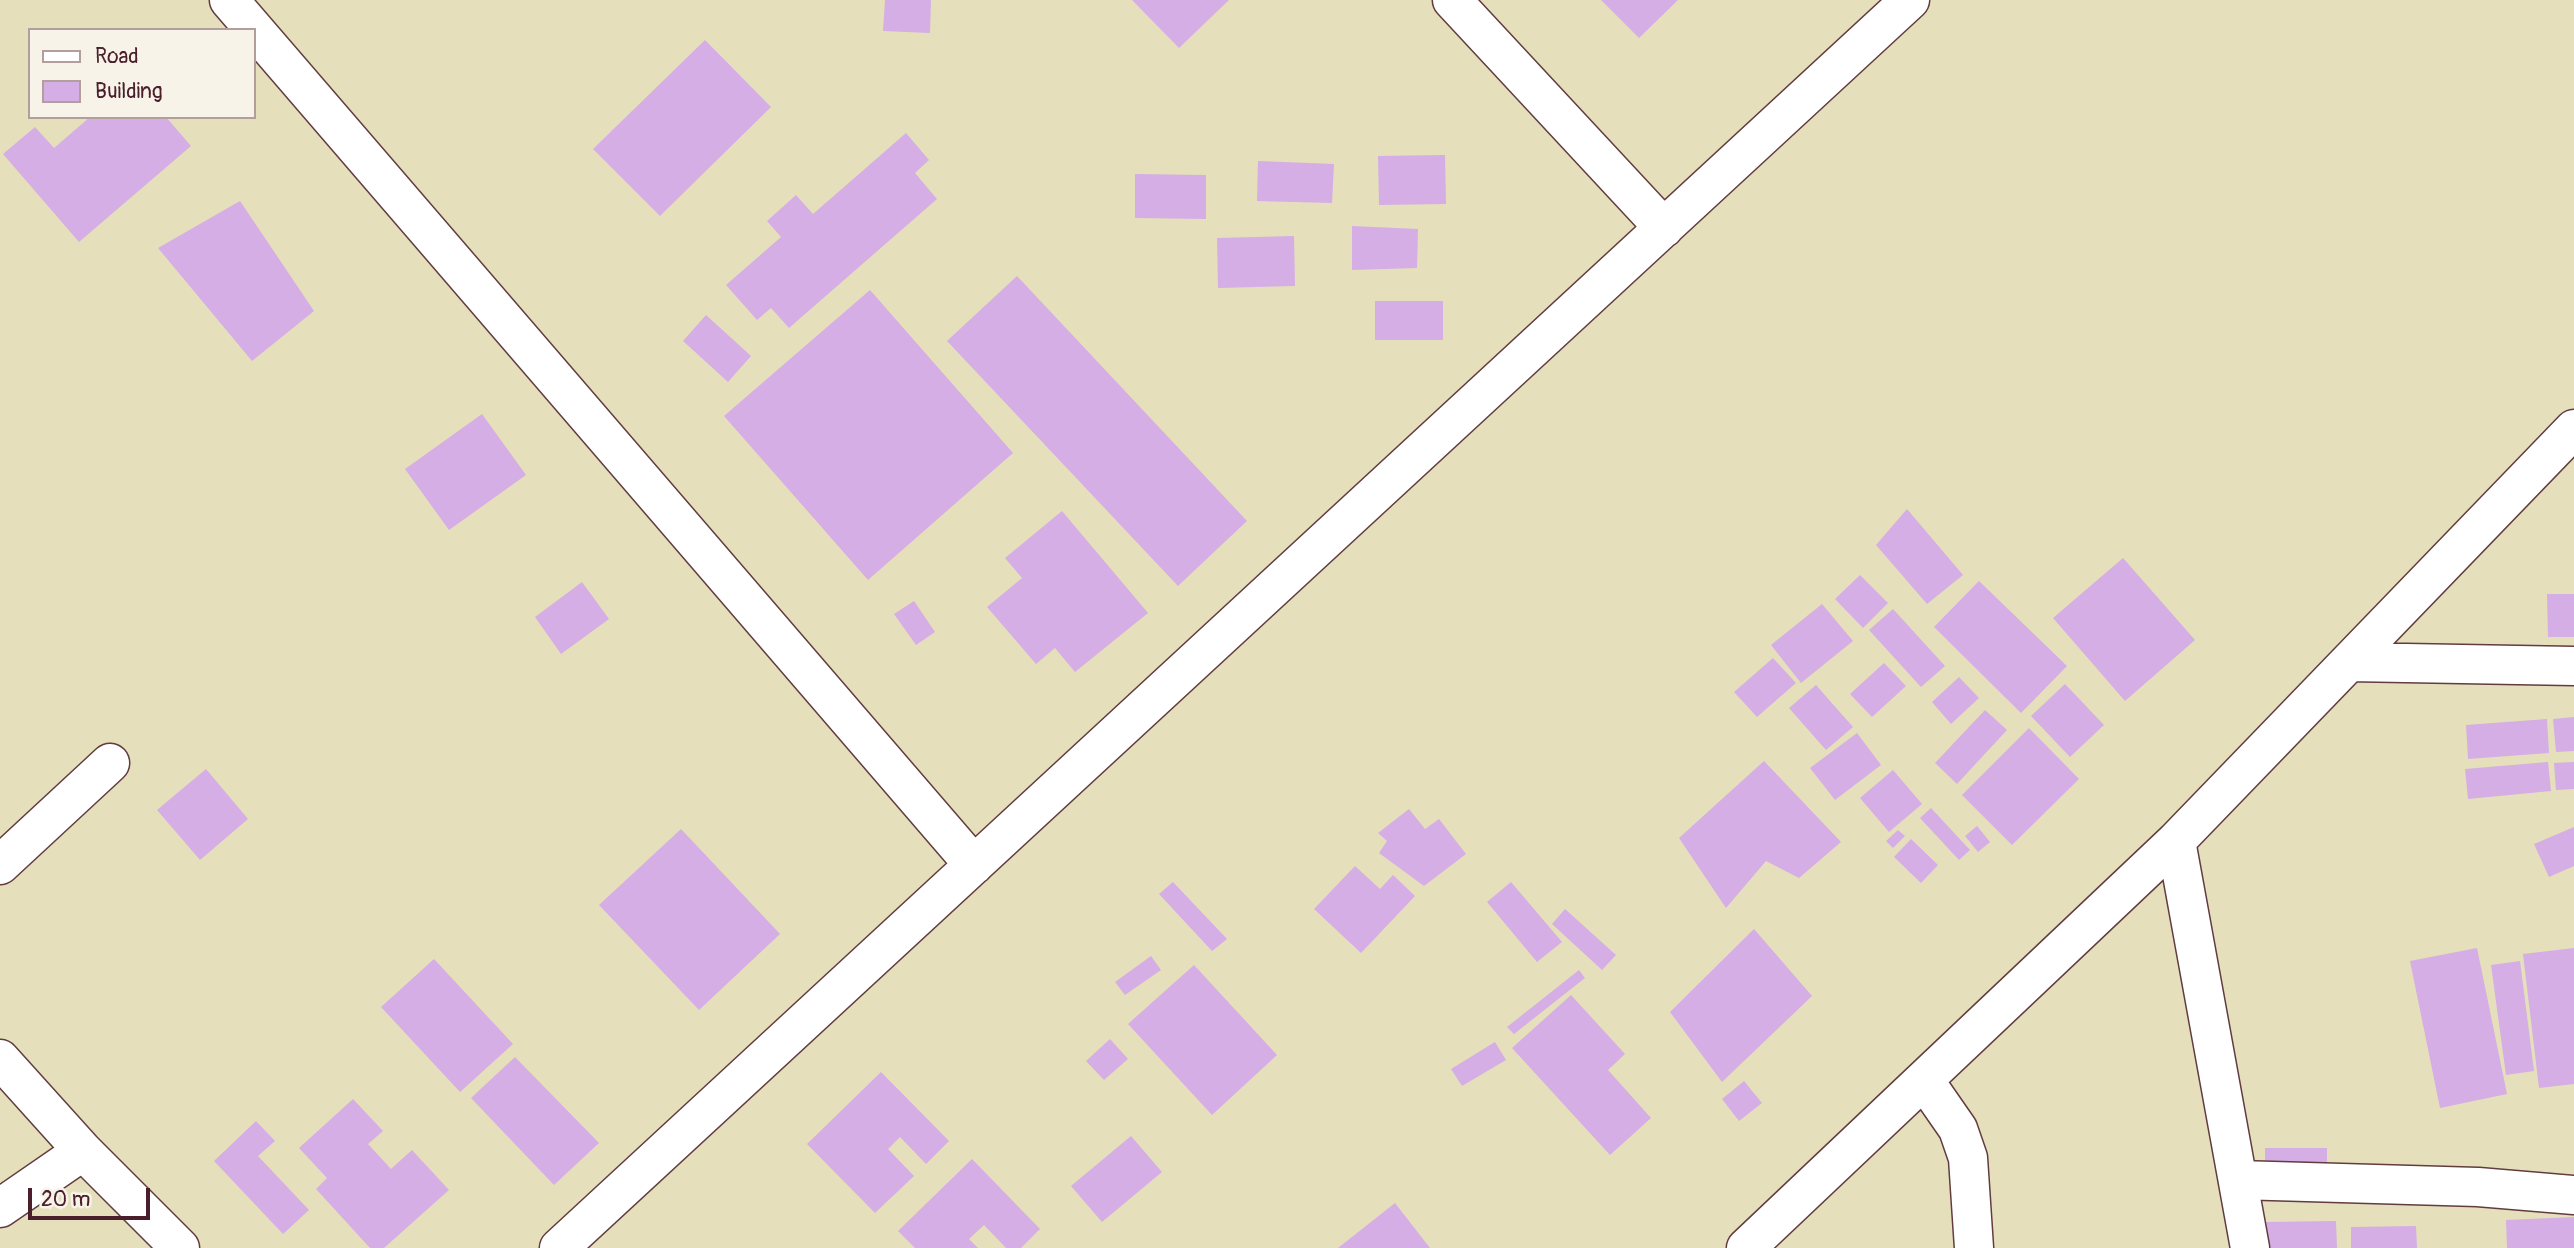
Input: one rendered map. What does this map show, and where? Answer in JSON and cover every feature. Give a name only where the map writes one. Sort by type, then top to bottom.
[{"type":"street","points":[[229,0],[253,28]]},
{"type":"street","points":[[1452,0],[1664,228]]},
{"type":"street","points":[[559,1248],[1910,0]]},
{"type":"street","points":[[256,31],[974,865]]},
{"type":"street","points":[[1746,1248],[2176,841],[2574,429]]},
{"type":"street","points":[[2349,662],[2574,666]]},
{"type":"street","points":[[0,865],[110,763]]},
{"type":"street","points":[[2176,841],[2250,1248]]},
{"type":"street","points":[[0,1059],[83,1151],[180,1248]]},
{"type":"street","points":[[1924,1080],[1958,1129],[1968,1158],[1974,1248]]},
{"type":"street","points":[[0,1208],[83,1151]]},
{"type":"street","points":[[2238,1180],[2478,1187],[2574,1195]]},
{"type":"building","points":[[885,0],[931,0],[930,33],[883,31]]},
{"type":"building","points":[[1132,0],[1229,0],[1179,48]]},
{"type":"building","points":[[1601,0],[1678,0],[1639,38]]},
{"type":"building","points":[[705,40],[771,107],[660,216],[593,149]]},
{"type":"building","points":[[88,119],[168,119],[191,146],[79,242],[3,154],[35,127],[54,148]]},
{"type":"building","points":[[906,133],[929,160],[915,173],[937,199],[789,328],[771,308],[757,320],[726,285],[781,237],[767,221],[796,195],[813,214]]},
{"type":"building","points":[[1445,155],[1446,204],[1379,205],[1378,156]]},
{"type":"building","points":[[1258,161],[1334,164],[1332,203],[1257,201]]},
{"type":"building","points":[[1135,174],[1206,175],[1206,219],[1135,218]]},
{"type":"building","points":[[240,201],[314,311],[252,361],[158,248]]},
{"type":"building","points":[[1352,226],[1418,229],[1417,268],[1352,270]]},
{"type":"building","points":[[1294,236],[1295,286],[1218,288],[1217,238]]},
{"type":"building","points":[[1017,276],[1247,521],[1178,586],[947,341]]},
{"type":"building","points":[[870,290],[1013,453],[868,580],[724,416]]},
{"type":"building","points":[[1375,301],[1443,301],[1443,340],[1375,340]]},
{"type":"building","points":[[706,315],[751,356],[728,382],[683,341]]},
{"type":"building","points":[[482,414],[526,475],[449,530],[405,469]]},
{"type":"building","points":[[1907,509],[1963,575],[1927,604],[1876,545]]},
{"type":"building","points":[[1062,511],[1148,613],[1075,672],[1055,648],[1036,664],[987,607],[1022,578],[1005,558]]},
{"type":"building","points":[[2123,558],[2195,640],[2125,701],[2053,618]]},
{"type":"building","points":[[1860,575],[1888,603],[1863,628],[1835,599]]},
{"type":"building","points":[[1979,581],[2067,666],[2021,713],[1934,627]]},
{"type":"building","points":[[582,582],[609,619],[561,654],[535,617]]},
{"type":"building","points":[[2547,594],[2574,594],[2574,637],[2548,637]]},
{"type":"building","points":[[914,601],[935,632],[916,645],[894,614]]},
{"type":"building","points":[[1822,604],[1853,641],[1801,683],[1771,645]]},
{"type":"building","points":[[1893,609],[1945,666],[1921,687],[1869,630]]},
{"type":"building","points":[[1773,658],[1796,683],[1757,717],[1734,692]]},
{"type":"building","points":[[1884,663],[1906,686],[1872,717],[1850,694]]},
{"type":"building","points":[[1959,677],[1979,698],[1951,724],[1932,702]]},
{"type":"building","points":[[2065,684],[2104,725],[2070,757],[2031,716]]},
{"type":"building","points":[[1816,685],[1853,727],[1826,750],[1789,708]]},
{"type":"building","points":[[1985,710],[2007,730],[1957,784],[1935,763]]},
{"type":"building","points":[[2574,717],[2574,751],[2556,752],[2553,719]]},
{"type":"building","points":[[2547,719],[2549,753],[2468,759],[2466,725]]},
{"type":"building","points":[[2029,728],[2079,779],[2012,845],[1962,795]]},
{"type":"building","points":[[1857,733],[1881,765],[1835,800],[1810,768]]},
{"type":"building","points":[[1764,761],[1841,842],[1799,878],[1766,861],[1726,908],[1679,838]]},
{"type":"building","points":[[2548,762],[2551,791],[2468,799],[2465,769]]},
{"type":"building","points":[[2574,762],[2574,789],[2556,790],[2554,763]]},
{"type":"building","points":[[206,769],[248,819],[200,860],[157,810]]},
{"type":"building","points":[[1893,770],[1922,804],[1889,832],[1860,798]]},
{"type":"building","points":[[1931,808],[1970,850],[1959,860],[1920,818]]},
{"type":"building","points":[[1409,809],[1425,829],[1439,819],[1466,854],[1424,886],[1379,853],[1387,841],[1378,833]]},
{"type":"building","points":[[1977,826],[1990,842],[1978,852],[1965,836]]},
{"type":"building","points":[[2574,827],[2574,866],[2549,877],[2534,844]]},
{"type":"building","points":[[681,829],[780,934],[699,1010],[599,905]]},
{"type":"building","points":[[1898,830],[1905,836],[1893,848],[1886,841]]},
{"type":"building","points":[[1911,839],[1938,865],[1921,883],[1894,857]]},
{"type":"building","points":[[1355,866],[1380,889],[1393,875],[1415,896],[1361,953],[1314,909]]},
{"type":"building","points":[[1173,882],[1227,939],[1212,951],[1159,894]]},
{"type":"building","points":[[1511,882],[1562,942],[1537,962],[1487,902]]},
{"type":"building","points":[[1565,909],[1616,955],[1602,970],[1552,924]]},
{"type":"building","points":[[1754,929],[1812,996],[1722,1082],[1670,1012]]},
{"type":"building","points":[[2477,948],[2507,1094],[2440,1108],[2410,961]]},
{"type":"building","points":[[2574,948],[2574,1084],[2539,1088],[2523,954]]},
{"type":"building","points":[[1151,956],[1161,970],[1125,995],[1115,982]]},
{"type":"building","points":[[434,959],[513,1044],[460,1092],[381,1007]]},
{"type":"building","points":[[2520,961],[2534,1071],[2506,1075],[2491,965]]},
{"type":"building","points":[[1194,965],[1277,1055],[1212,1115],[1128,1024]]},
{"type":"building","points":[[1579,970],[1585,978],[1514,1034],[1507,1027]]},
{"type":"building","points":[[1571,995],[1625,1054],[1608,1070],[1651,1118],[1610,1155],[1512,1048]]},
{"type":"building","points":[[1110,1039],[1128,1059],[1104,1080],[1086,1061]]},
{"type":"building","points":[[1495,1042],[1506,1060],[1462,1086],[1451,1069]]},
{"type":"building","points":[[515,1057],[599,1143],[554,1185],[471,1098]]},
{"type":"building","points":[[881,1072],[949,1141],[926,1164],[900,1137],[888,1149],[914,1176],[875,1213],[807,1144]]},
{"type":"building","points":[[1744,1081],[1762,1103],[1739,1121],[1722,1099]]},
{"type":"building","points":[[353,1099],[383,1131],[368,1144],[391,1169],[412,1150],[449,1190],[384,1248],[370,1248],[316,1189],[327,1178],[299,1148]]},
{"type":"building","points":[[256,1121],[275,1141],[258,1156],[309,1210],[283,1234],[214,1161]]},
{"type":"building","points":[[1131,1136],[1162,1172],[1102,1222],[1071,1186]]},
{"type":"building","points":[[2265,1148],[2327,1148],[2327,1170],[2265,1169]]},
{"type":"building","points":[[972,1159],[1040,1229],[1021,1248],[1006,1248],[984,1225],[969,1239],[978,1248],[915,1248],[898,1231]]},
{"type":"building","points":[[1395,1203],[1430,1248],[1338,1248]]},
{"type":"building","points":[[2574,1217],[2574,1248],[2507,1248],[2506,1220]]},
{"type":"building","points":[[2336,1221],[2337,1248],[2266,1248],[2265,1222]]},
{"type":"building","points":[[2416,1226],[2417,1248],[2351,1248],[2351,1227]]}]
